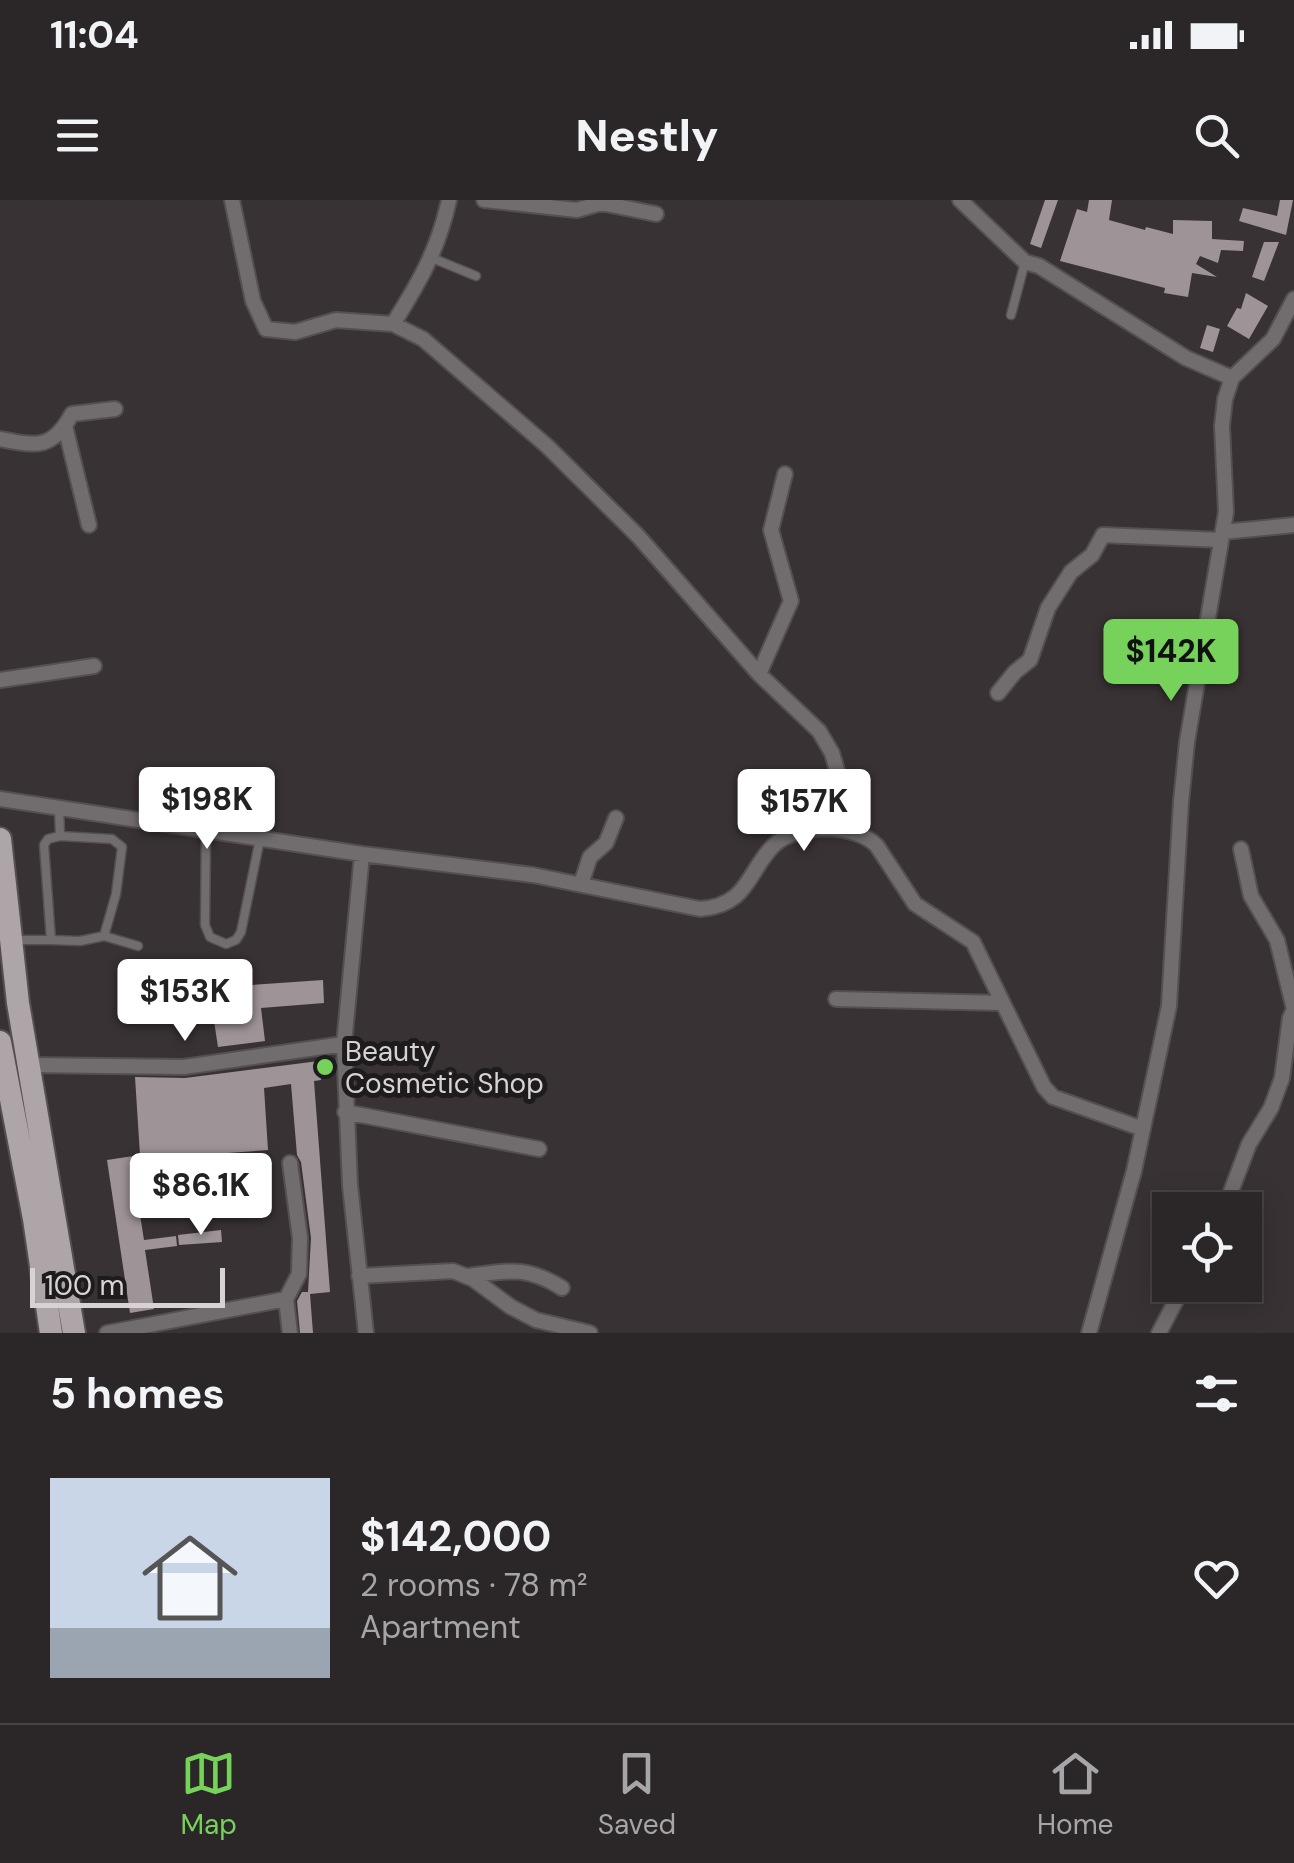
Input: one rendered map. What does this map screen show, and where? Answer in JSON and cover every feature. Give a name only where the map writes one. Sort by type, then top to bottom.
[{"type":"main road","points":[[0,839],[28,1065],[74,1333]]},
{"type":"main road","points":[[0,1042],[34,1219],[50,1333]]},
{"type":"street","points":[[232,200],[253,301],[266,330],[295,332],[336,320],[361,319],[392,324],[424,339],[547,446],[638,536],[759,674],[819,731],[832,753],[839,777],[839,827]]},
{"type":"street","points":[[392,324],[432,258],[442,235],[448,200]]},
{"type":"street","points":[[484,200],[577,210],[611,204],[656,214]]},
{"type":"street","points":[[960,200],[1025,262],[1039,266],[1186,358],[1232,378]]},
{"type":"street","points":[[1089,1333],[1124,1212],[1169,1006],[1176,858],[1187,742],[1226,497],[1224,399],[1232,378],[1273,339],[1294,300]]},
{"type":"street","points":[[0,439],[43,444],[56,438],[72,414],[115,409]]},
{"type":"street","points":[[66,426],[88,525]]},
{"type":"street","points":[[759,674],[791,600],[771,530],[786,474]]},
{"type":"street","points":[[998,693],[1030,660],[1048,608],[1072,572],[1092,556],[1103,535],[1222,536],[1294,525]]},
{"type":"street","points":[[0,680],[94,666]]},
{"type":"street","points":[[0,799],[581,884],[685,906],[714,908],[754,877],[773,846],[784,838],[839,827],[870,839],[915,904],[974,942],[1044,1087],[1053,1097],[1142,1129]]},
{"type":"street","points":[[581,884],[590,857],[606,843],[616,818]]},
{"type":"street","points":[[1231,1192],[1249,1144],[1271,1108],[1282,1078],[1294,1009],[1277,940],[1250,896],[1242,849]]},
{"type":"street","points":[[362,854],[344,1044],[345,1112],[366,1333]]},
{"type":"street","points":[[836,999],[1002,1002]]},
{"type":"street","points":[[28,1065],[184,1067],[344,1044]]},
{"type":"street","points":[[345,1112],[539,1149]]},
{"type":"street","points":[[290,1162],[300,1238],[299,1274],[286,1300],[290,1333]]},
{"type":"street","points":[[467,1276],[514,1269],[543,1276],[562,1288]]},
{"type":"street","points":[[360,1276],[452,1271],[467,1276],[536,1320],[590,1333]]},
{"type":"street","points":[[107,1333],[286,1300]]},
{"type":"street","points":[[1158,1333],[1175,1302]]},
{"type":"lane","points":[[432,258],[476,276]]},
{"type":"lane","points":[[1011,316],[1025,262]]},
{"type":"lane","points":[[58,808],[60,836]]},
{"type":"lane","points":[[206,830],[206,925],[210,936],[226,944],[236,940],[241,932],[260,839]]},
{"type":"lane","points":[[52,940],[44,845],[48,839],[60,836],[112,839],[120,844],[116,894],[104,936]]},
{"type":"lane","points":[[11,940],[80,941],[104,936],[138,946]]},
{"type":"building","points":[[1045,200],[1058,200],[1041,248],[1030,244]]},
{"type":"building","points":[[1089,200],[1112,200],[1109,220],[1145,230],[1146,227],[1173,234],[1173,220],[1212,221],[1212,239],[1244,241],[1243,251],[1221,250],[1218,263],[1200,256],[1196,264],[1217,277],[1192,273],[1188,297],[1060,261],[1077,209],[1087,212]]},
{"type":"building","points":[[1280,200],[1293,200],[1286,235],[1239,221],[1243,208],[1277,216]]},
{"type":"building","points":[[1264,242],[1279,242],[1264,281],[1252,277]]},
{"type":"building","points":[[1246,293],[1268,306],[1249,339],[1227,326],[1237,308],[1241,309]]},
{"type":"building","points":[[1207,325],[1220,329],[1213,352],[1200,348]]},
{"type":"building","points":[[323,980],[324,1003],[261,1008],[265,1041],[218,1047],[209,988]]},
{"type":"building","points":[[319,1061],[321,1080],[314,1081],[330,1292],[310,1294],[313,1333],[300,1333],[297,1301],[302,1292],[308,1292],[311,1238],[297,1155],[291,1084],[264,1088],[268,1150],[214,1154],[218,1194],[138,1202],[144,1240],[176,1236],[177,1246],[145,1250],[154,1309],[130,1313],[107,1160],[140,1155],[135,1077],[185,1078]]},
{"type":"building","points":[[221,1230],[222,1242],[179,1245],[178,1235]]},
{"type":"place","name":"Beauty Cosmetic Shop","points":[[325,1067]]}]
